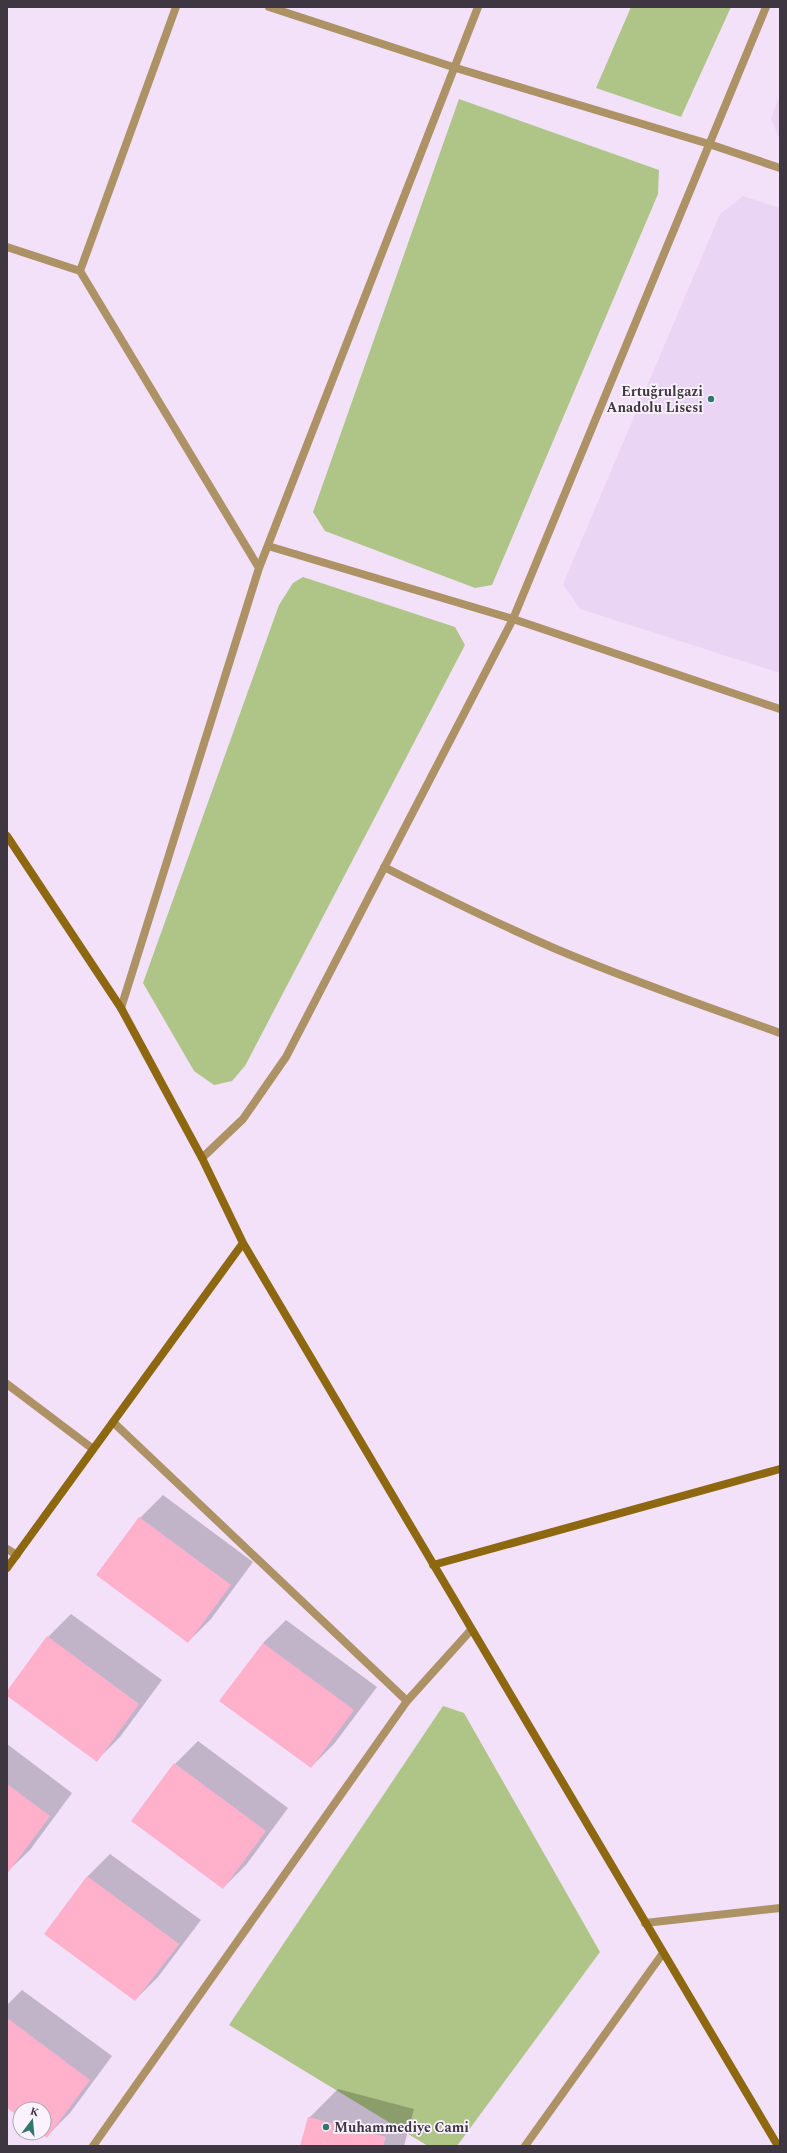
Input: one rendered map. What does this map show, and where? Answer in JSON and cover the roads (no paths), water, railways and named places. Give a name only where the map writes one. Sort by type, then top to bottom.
[{"type":"main road","points":[[7,836],[121,1008],[202,1158],[243,1243],[778,2146]]},
{"type":"main road","points":[[7,1568],[243,1243]]},
{"type":"main road","points":[[433,1565],[780,1469]]},
{"type":"street","points":[[80,271],[176,7]]},
{"type":"street","points":[[269,7],[456,68],[709,144],[780,168]]},
{"type":"street","points":[[121,1008],[259,568],[456,68],[478,7]]},
{"type":"street","points":[[202,1158],[243,1119],[286,1057],[513,619],[766,7]]},
{"type":"street","points":[[7,247],[80,271],[259,568]]},
{"type":"street","points":[[268,546],[513,619],[780,709]]},
{"type":"street","points":[[384,867],[470,910],[557,949],[650,986],[780,1033]]},
{"type":"street","points":[[7,1384],[93,1449]]},
{"type":"street","points":[[113,1422],[407,1701]]},
{"type":"street","points":[[7,1549],[17,1555]]},
{"type":"street","points":[[93,2146],[407,1701],[471,1630]]},
{"type":"street","points":[[645,1923],[780,1908]]},
{"type":"street","points":[[525,2146],[663,1953]]},
{"type":"place","name":"Ertuğrulgazi Anadolu Lisesi","points":[[711,399]]},
{"type":"place","name":"Muhammediye Cami","points":[[326,2127]]}]
